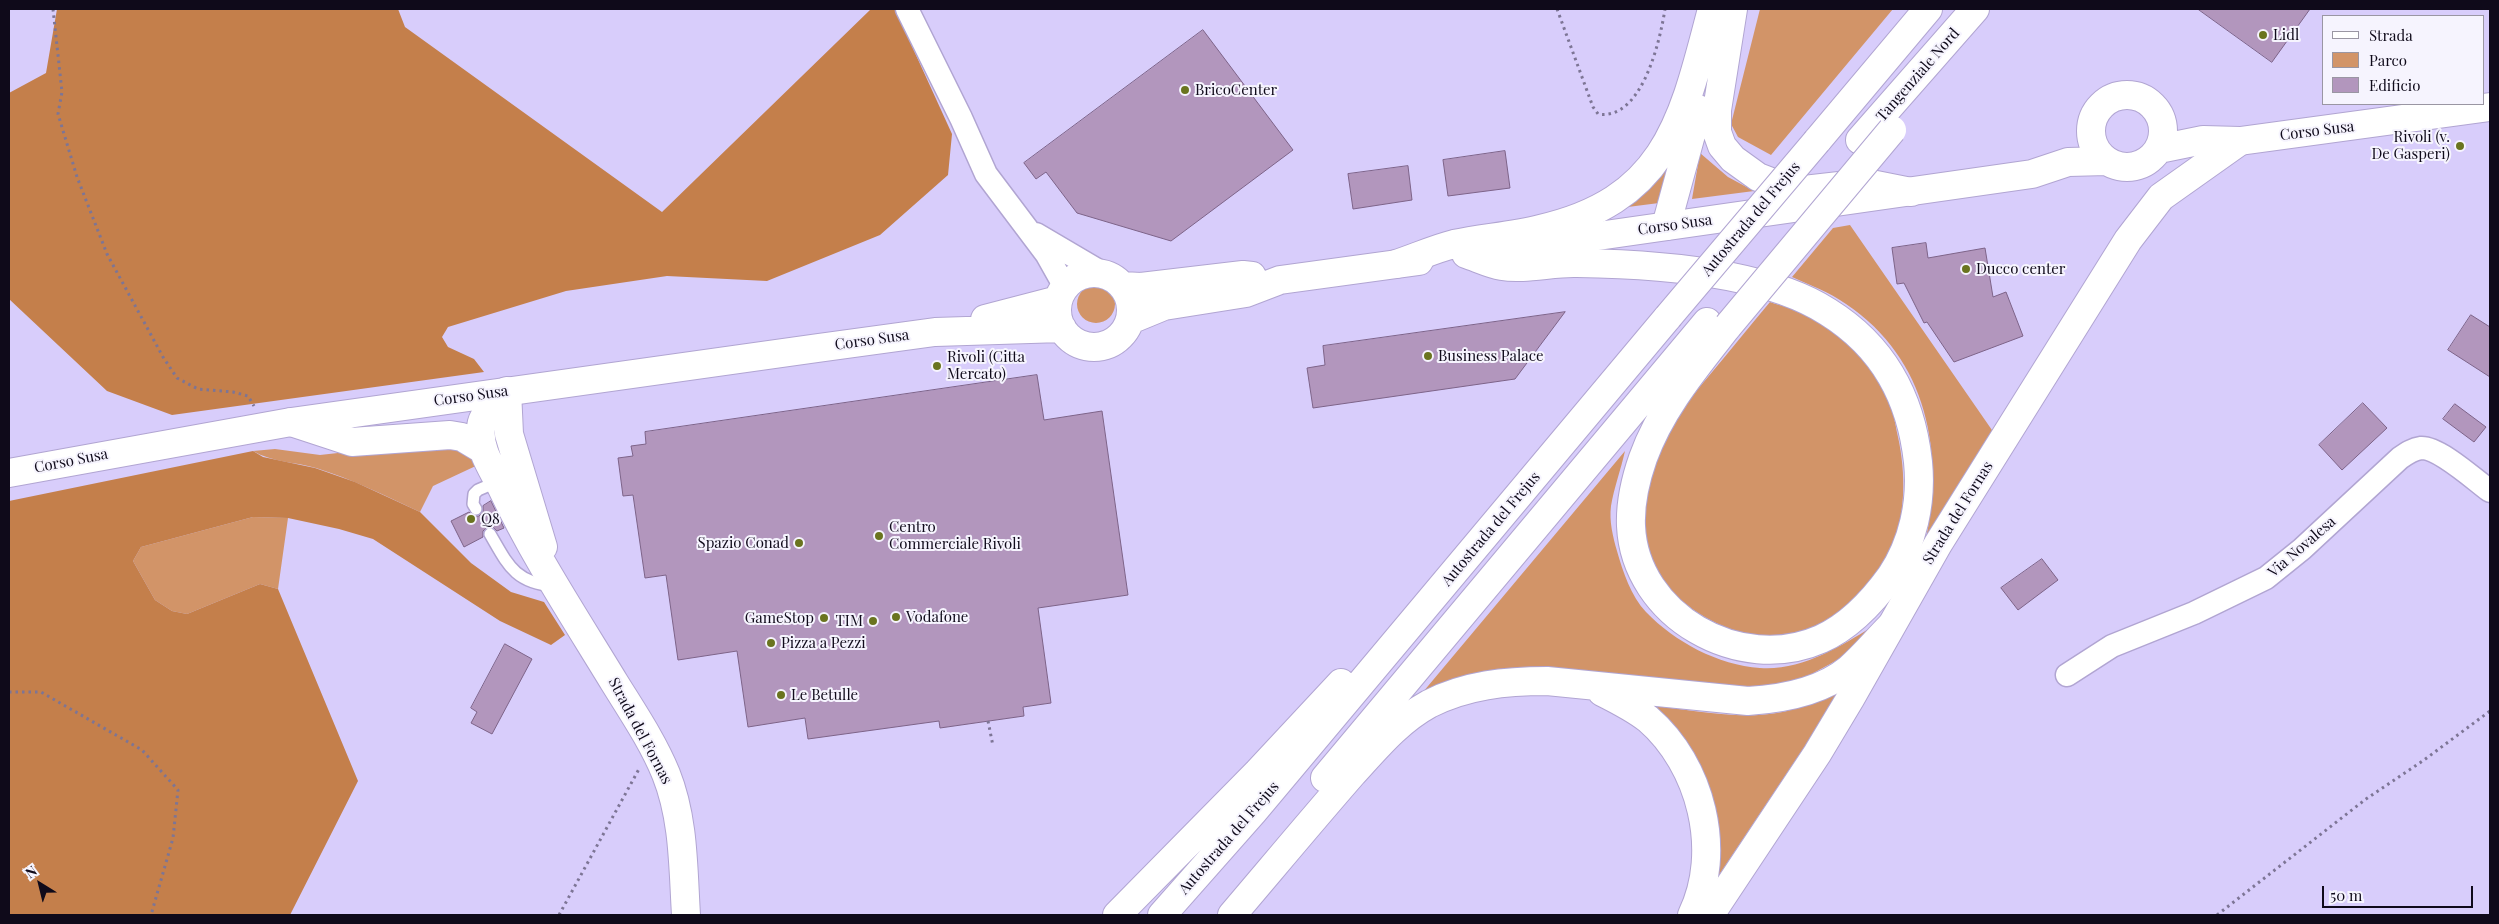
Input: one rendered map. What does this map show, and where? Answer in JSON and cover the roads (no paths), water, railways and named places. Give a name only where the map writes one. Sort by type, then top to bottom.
[{"type":"main road","points":[[1396,264],[1453,245],[1540,229],[1570,221],[1607,206],[1638,182],[1657,159],[1674,130],[1691,91],[1712,9]]},
{"type":"main road","points":[[1666,226],[1726,9]]},
{"type":"main road","points":[[1734,9],[1718,110],[1717,132],[1722,146],[1733,159],[1758,176],[1784,187],[1804,190],[1866,183],[1911,192]]},
{"type":"main road","name":"Autostrada del Frejus","points":[[1162,915],[1253,812],[1928,9]]},
{"type":"main road","name":"Tangenziale Nord","points":[[1718,324],[1860,140],[1975,9]]},
{"type":"main road","points":[[1210,915],[1718,324],[1892,130],[1915,102],[1935,55]]},
{"type":"main road","points":[[2122,95],[2143,98],[2155,107],[2162,119],[2163,138],[2159,149],[2146,162],[2130,167],[2118,166],[2107,161],[2098,153],[2092,143],[2091,131],[2098,109],[2109,100],[2122,95]]},
{"type":"main road","name":"Corso Susa","points":[[2159,149],[2202,140],[2240,141],[2490,107]]},
{"type":"main road","name":"Corso Susa","points":[[2162,119],[2202,140]]},
{"type":"main road","points":[[2068,162],[2091,131]]},
{"type":"main road","name":"Strada del Fornas","points":[[1710,915],[1826,738],[1943,536],[2147,214],[2161,197],[2240,141]]},
{"type":"main road","name":"Corso Susa","points":[[1130,320],[1164,306],[1246,292],[1280,280],[2032,174],[2068,162],[2107,161]]},
{"type":"main road","points":[[1466,254],[1504,267],[1572,263],[1617,264],[1693,272],[1772,286],[1827,311],[1854,331],[1874,352],[1895,379],[1907,406],[1916,438],[1919,478],[1918,504],[1913,532],[1899,564],[1879,593],[1853,618],[1821,639],[1787,648],[1753,649],[1722,643],[1692,628],[1667,607],[1648,582],[1636,554],[1631,525],[1634,491],[1644,457],[1659,422],[1718,324]]},
{"type":"main road","points":[[1083,275],[1113,280],[1131,305],[1130,320],[1118,338],[1099,346],[1078,343],[1062,328],[1057,314],[1062,294],[1083,275]]},
{"type":"main road","name":"Corso Susa","points":[[1113,280],[1141,287],[1243,275],[1280,280]]},
{"type":"main road","name":"Corso Susa","points":[[935,332],[1062,294]]},
{"type":"main road","name":"Corso Susa","points":[[9,473],[278,424],[935,332],[1062,328]]},
{"type":"main road","name":"Strada del Fornas","points":[[507,391],[482,419],[480,428],[482,449],[524,536],[550,575],[665,772],[674,796],[681,830],[686,915]]},
{"type":"main road","name":"Strada del Fornas","points":[[507,391],[510,434],[541,533],[550,575]]},
{"type":"main road","points":[[278,424],[352,442],[450,435],[462,437],[482,449]]},
{"type":"main road","points":[[1232,915],[1328,801],[1386,737],[1414,714],[1454,693],[1485,685],[1515,681],[1748,701],[1775,699],[1800,693],[1826,683],[1848,669],[1890,627]]},
{"type":"main road","points":[[1117,915],[1258,772],[1335,687],[1396,642]]},
{"type":"main road","points":[[1587,686],[1624,703],[1648,719],[1670,744],[1695,785],[1706,840],[1705,873],[1698,903],[1692,915]]},
{"type":"street","points":[[907,9],[957,109],[986,174],[1047,255],[1062,294]]},
{"type":"street","points":[[1030,230],[1113,280]]},
{"type":"street","name":"Via Novalesa","points":[[2067,675],[2112,646],[2194,613],[2266,578],[2302,550],[2400,458],[2412,450],[2423,448],[2435,450],[2490,491]]},
{"type":"lane","points":[[476,509],[472,504],[474,494],[498,481],[510,484],[529,520],[541,533]]},
{"type":"lane","points":[[490,534],[513,572],[536,584],[550,575]]},
{"type":"place","name":"Lidl","points":[[2263,35]]},
{"type":"place","name":"BricoCenter","points":[[1185,90]]},
{"type":"place","name":"Rivoli (v. De Gasperi)","points":[[2460,146]]},
{"type":"place","name":"Ducco center","points":[[1966,269]]},
{"type":"place","name":"Business Palace","points":[[1428,356]]},
{"type":"place","name":"Rivoli (Citta Mercato)","points":[[937,366]]},
{"type":"place","name":"Q8","points":[[471,519]]},
{"type":"place","name":"Centro Commerciale Rivoli","points":[[879,536]]},
{"type":"place","name":"Spazio Conad","points":[[799,543]]},
{"type":"place","name":"Vodafone","points":[[896,617]]},
{"type":"place","name":"GameStop","points":[[824,618]]},
{"type":"place","name":"TIM","points":[[873,621]]},
{"type":"place","name":"Pizza a Pezzi","points":[[771,643]]},
{"type":"place","name":"Le Betulle","points":[[781,695]]}]
